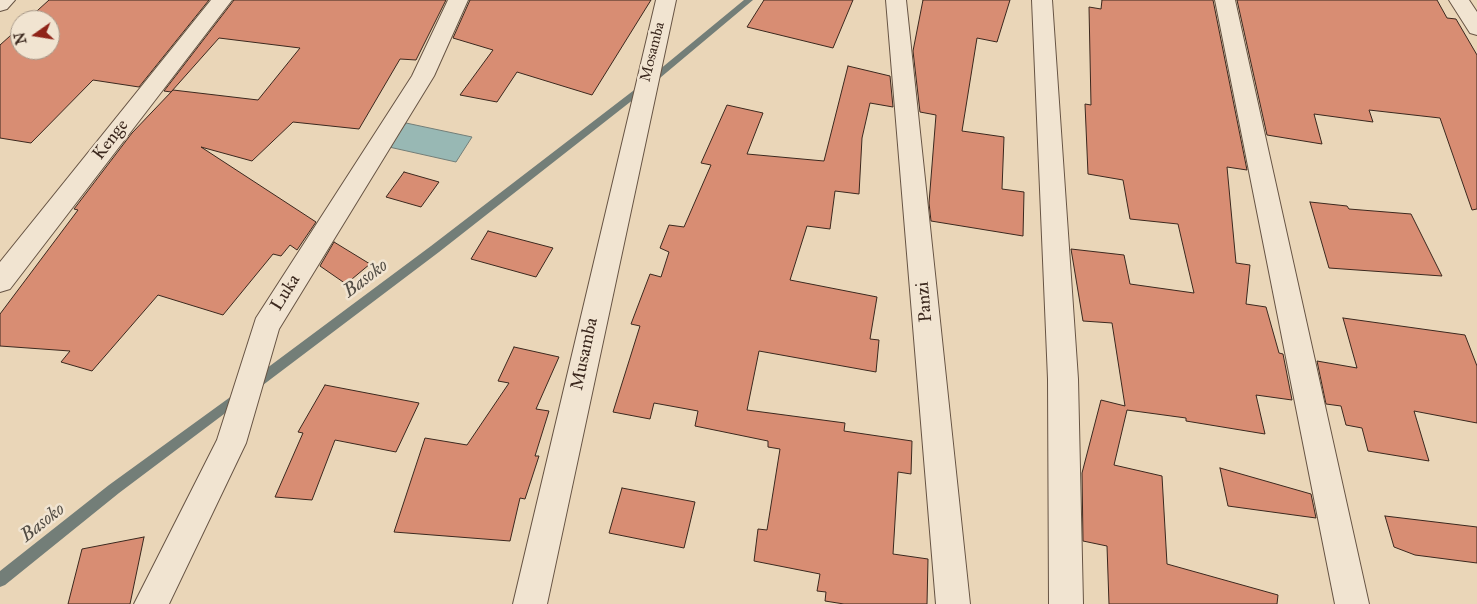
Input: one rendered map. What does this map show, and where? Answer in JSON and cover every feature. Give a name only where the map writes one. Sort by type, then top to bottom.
[{"type":"street","points":[[0,5],[5,0]]},
{"type":"street","name":"Kenge","points":[[0,281],[222,0]]},
{"type":"street","name":"Luka","points":[[151,604],[231,443],[266,326],[423,76],[458,0]]},
{"type":"street","name":"Mosamba","points":[[640,105],[666,0]]},
{"type":"street","name":"Panzi","points":[[896,0],[953,604]]},
{"type":"street","points":[[1042,0],[1063,379],[1066,604]]},
{"type":"street","points":[[1225,0],[1352,604]]},
{"type":"street","points":[[1459,0],[1477,28]]},
{"type":"street","name":"Musamba","points":[[530,604],[640,105]]},
{"type":"water","points":[[406,123],[472,137],[456,162],[389,147]]},
{"type":"building","points":[[49,0],[209,0],[139,87],[93,80],[31,143],[0,138],[0,45],[10,36],[10,60],[60,60],[60,10],[38,10]]},
{"type":"building","points":[[234,0],[446,0],[416,60],[400,59],[359,129],[293,122],[252,161],[201,147],[316,222],[297,250],[290,245],[281,256],[273,254],[223,315],[158,295],[92,371],[61,362],[70,351],[0,346],[0,314],[78,210],[74,209],[132,133],[173,90],[258,100],[300,48],[219,38],[171,92],[164,91]]},
{"type":"building","points":[[470,0],[651,0],[592,95],[517,72],[497,102],[460,95],[493,50],[453,38]]},
{"type":"building","points":[[764,0],[853,0],[833,48],[747,27]]},
{"type":"building","points":[[923,0],[1010,0],[997,42],[977,38],[962,131],[1004,137],[1002,189],[1024,192],[1023,236],[931,221],[929,203],[936,115],[920,112],[913,51]]},
{"type":"building","points":[[1102,0],[1213,0],[1247,170],[1227,167],[1236,263],[1250,265],[1246,304],[1266,307],[1279,353],[1283,354],[1292,400],[1256,395],[1265,434],[1186,421],[1186,418],[1127,410],[1114,465],[1162,476],[1167,564],[1278,595],[1277,604],[1109,604],[1107,546],[1083,541],[1082,473],[1101,400],[1125,406],[1112,323],[1083,321],[1071,249],[1124,255],[1130,284],[1194,293],[1178,224],[1130,219],[1123,180],[1088,174],[1085,104],[1091,105],[1089,7],[1101,9]]},
{"type":"building","points":[[1237,0],[1437,0],[1447,18],[1456,19],[1477,55],[1477,209],[1472,210],[1440,118],[1369,110],[1373,122],[1314,114],[1322,144],[1267,135]]},
{"type":"building","points":[[848,66],[890,76],[893,107],[870,103],[862,138],[859,194],[835,191],[830,229],[807,226],[790,280],[877,297],[870,339],[879,340],[876,372],[759,351],[747,410],[845,423],[844,431],[912,441],[911,474],[898,472],[893,554],[928,559],[927,604],[844,604],[825,601],[826,592],[817,591],[820,574],[754,561],[758,529],[767,530],[780,449],[768,447],[768,441],[695,426],[698,411],[654,403],[650,419],[613,412],[640,326],[631,324],[650,274],[661,277],[669,252],[660,248],[669,225],[684,227],[711,165],[701,163],[727,105],[763,113],[747,154],[824,161]]},
{"type":"building","points":[[404,172],[439,182],[421,207],[386,197]]},
{"type":"building","points":[[1310,202],[1347,206],[1349,209],[1411,214],[1442,276],[1329,268]]},
{"type":"building","points":[[488,231],[553,248],[536,277],[471,259]]},
{"type":"building","points":[[334,242],[370,264],[346,284],[320,266]]},
{"type":"building","points":[[1343,318],[1465,335],[1477,366],[1477,423],[1414,411],[1429,461],[1368,451],[1362,428],[1346,425],[1341,406],[1326,404],[1317,361],[1357,368]]},
{"type":"building","points":[[514,347],[559,357],[536,409],[549,411],[535,456],[539,456],[525,499],[520,498],[510,541],[394,532],[425,438],[467,445],[509,383],[498,381]]},
{"type":"building","points":[[325,385],[419,403],[396,452],[335,440],[312,500],[275,497],[303,433],[298,432]]},
{"type":"building","points":[[1220,468],[1311,494],[1316,518],[1228,506]]},
{"type":"building","points":[[622,488],[695,502],[684,548],[609,533]]},
{"type":"building","points":[[1385,516],[1477,527],[1477,563],[1415,555],[1394,547]]},
{"type":"building","points":[[144,537],[130,604],[68,604],[82,549]]},
{"type":"waterway","name":"Basoko","points":[[255,384],[435,249],[645,86],[749,0]]},
{"type":"waterway","name":"Basoko","points":[[0,580],[114,489],[240,395]]}]
